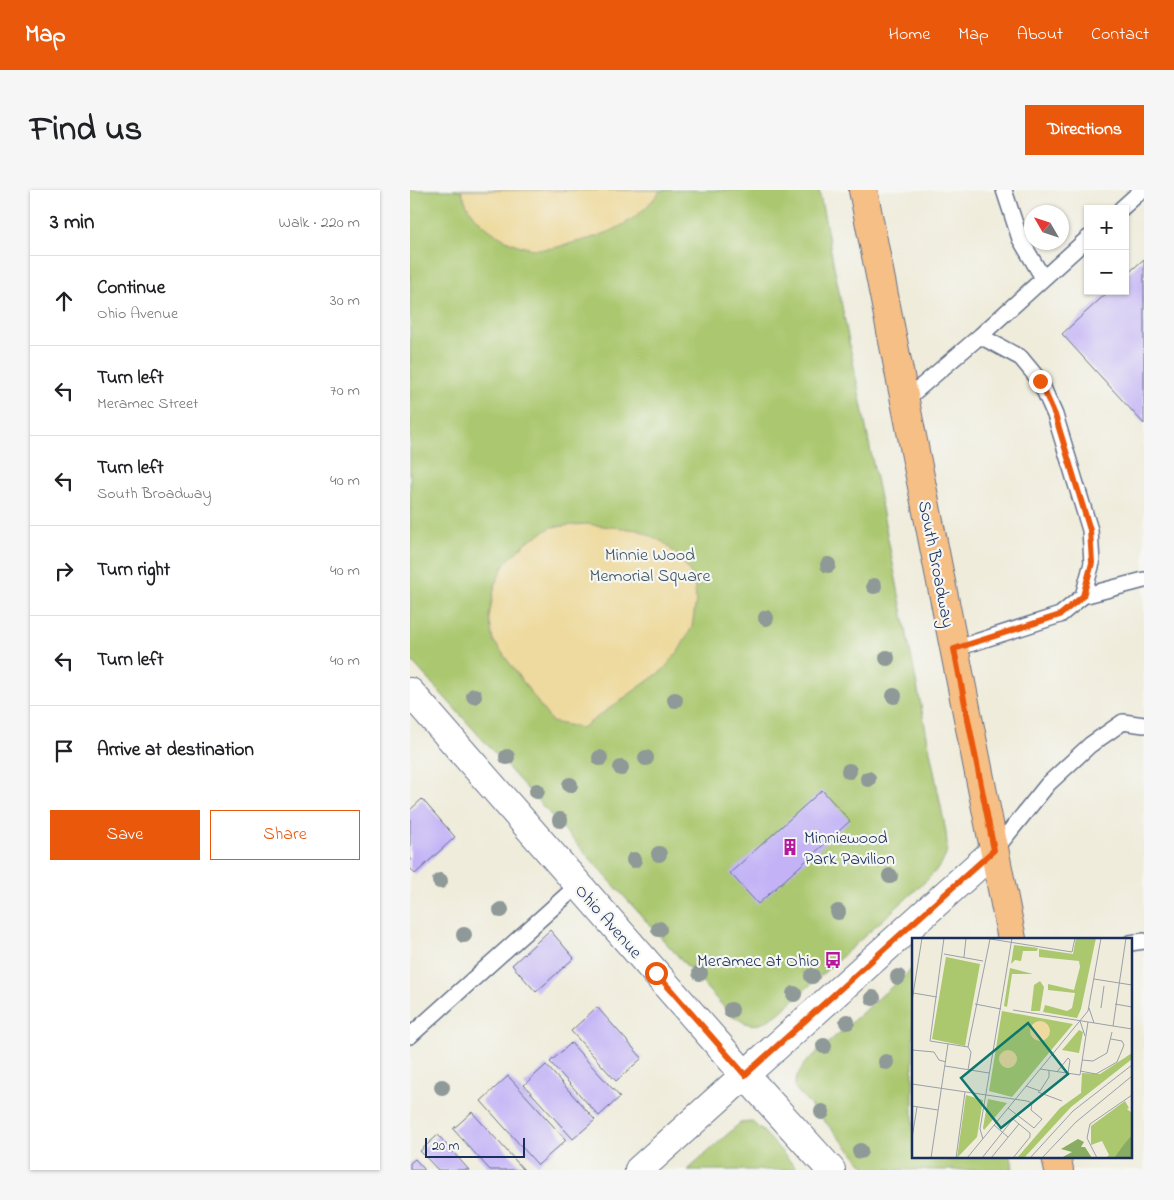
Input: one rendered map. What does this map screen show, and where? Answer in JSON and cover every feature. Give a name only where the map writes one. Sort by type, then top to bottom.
[{"type":"main road","name":"South Broadway","points":[[863,190],[1012,938]]},
{"type":"street","name":"Ohio Avenue","points":[[410,692],[745,1075],[831,1170]]},
{"type":"street","points":[[639,1170],[994,850]]},
{"type":"lane","points":[[1004,190],[1020,239],[1043,278]]},
{"type":"lane","points":[[1125,205],[1142,190]]},
{"type":"lane","points":[[904,402],[1084,242]]},
{"type":"lane","points":[[980,336],[1021,358],[1040,381],[1055,415],[1090,530],[1092,563],[1083,596]]},
{"type":"lane","points":[[954,649],[1060,615],[1083,596],[1144,580]]},
{"type":"lane","points":[[994,850],[1048,784],[1090,745],[1124,722],[1144,725]]},
{"type":"lane","points":[[410,1036],[578,885]]},
{"type":"green space","name":"Minnie Wood Memorial Square","points":[[410,190],[819,190],[946,832],[947,847],[942,863],[928,879],[778,1014],[765,1022],[754,1025],[731,1015],[410,659]]},
{"type":"green space","points":[[912,969],[912,1158],[1011,1158],[1013,1170],[868,1170],[794,1087],[797,1076],[804,1064]]},
{"type":"green space","points":[[752,1122],[764,1132],[798,1170],[688,1170],[740,1123]]},
{"type":"sand","points":[[461,190],[661,190],[634,218],[613,230],[559,247],[542,249],[521,246],[491,231],[475,216],[466,204]]},
{"type":"sand","points":[[586,524],[638,530],[663,542],[681,559],[694,578],[696,600],[692,627],[678,652],[663,670],[582,728],[552,722],[493,640],[489,617],[495,584],[505,563],[528,541],[552,527]]},
{"type":"building","points":[[1144,259],[1144,424],[1062,334],[1105,295],[1129,295],[1129,272]]},
{"type":"building","name":"Minniewood Park Pavilion","points":[[822,790],[850,821],[758,904],[730,873]]},
{"type":"building","points":[[422,799],[455,837],[415,874],[410,868],[410,810]]},
{"type":"building","points":[[550,930],[574,958],[536,992],[512,965]]},
{"type":"building","points":[[597,1007],[642,1058],[616,1081],[571,1031]]},
{"type":"building","points":[[571,1043],[620,1097],[599,1116],[550,1062]]},
{"type":"building","points":[[546,1065],[595,1120],[573,1139],[524,1085]]},
{"type":"building","points":[[508,1076],[566,1140],[538,1165],[481,1101]]},
{"type":"building","points":[[472,1112],[524,1170],[490,1170],[453,1129]]},
{"type":"building","points":[[438,1135],[469,1170],[438,1170],[420,1151]]},
{"type":"building","points":[[415,1159],[425,1170],[410,1170],[410,1163]]},
{"type":"place","name":"Minniewood Park Pavilion","points":[[790,847]]},
{"type":"place","name":"Meramec at Ohio","points":[[833,960]]},
{"type":"route","points":[[656,973],[745,1075],[994,850],[954,649],[1060,615],[1083,596],[1092,563],[1090,530],[1055,415],[1040,381]]}]
